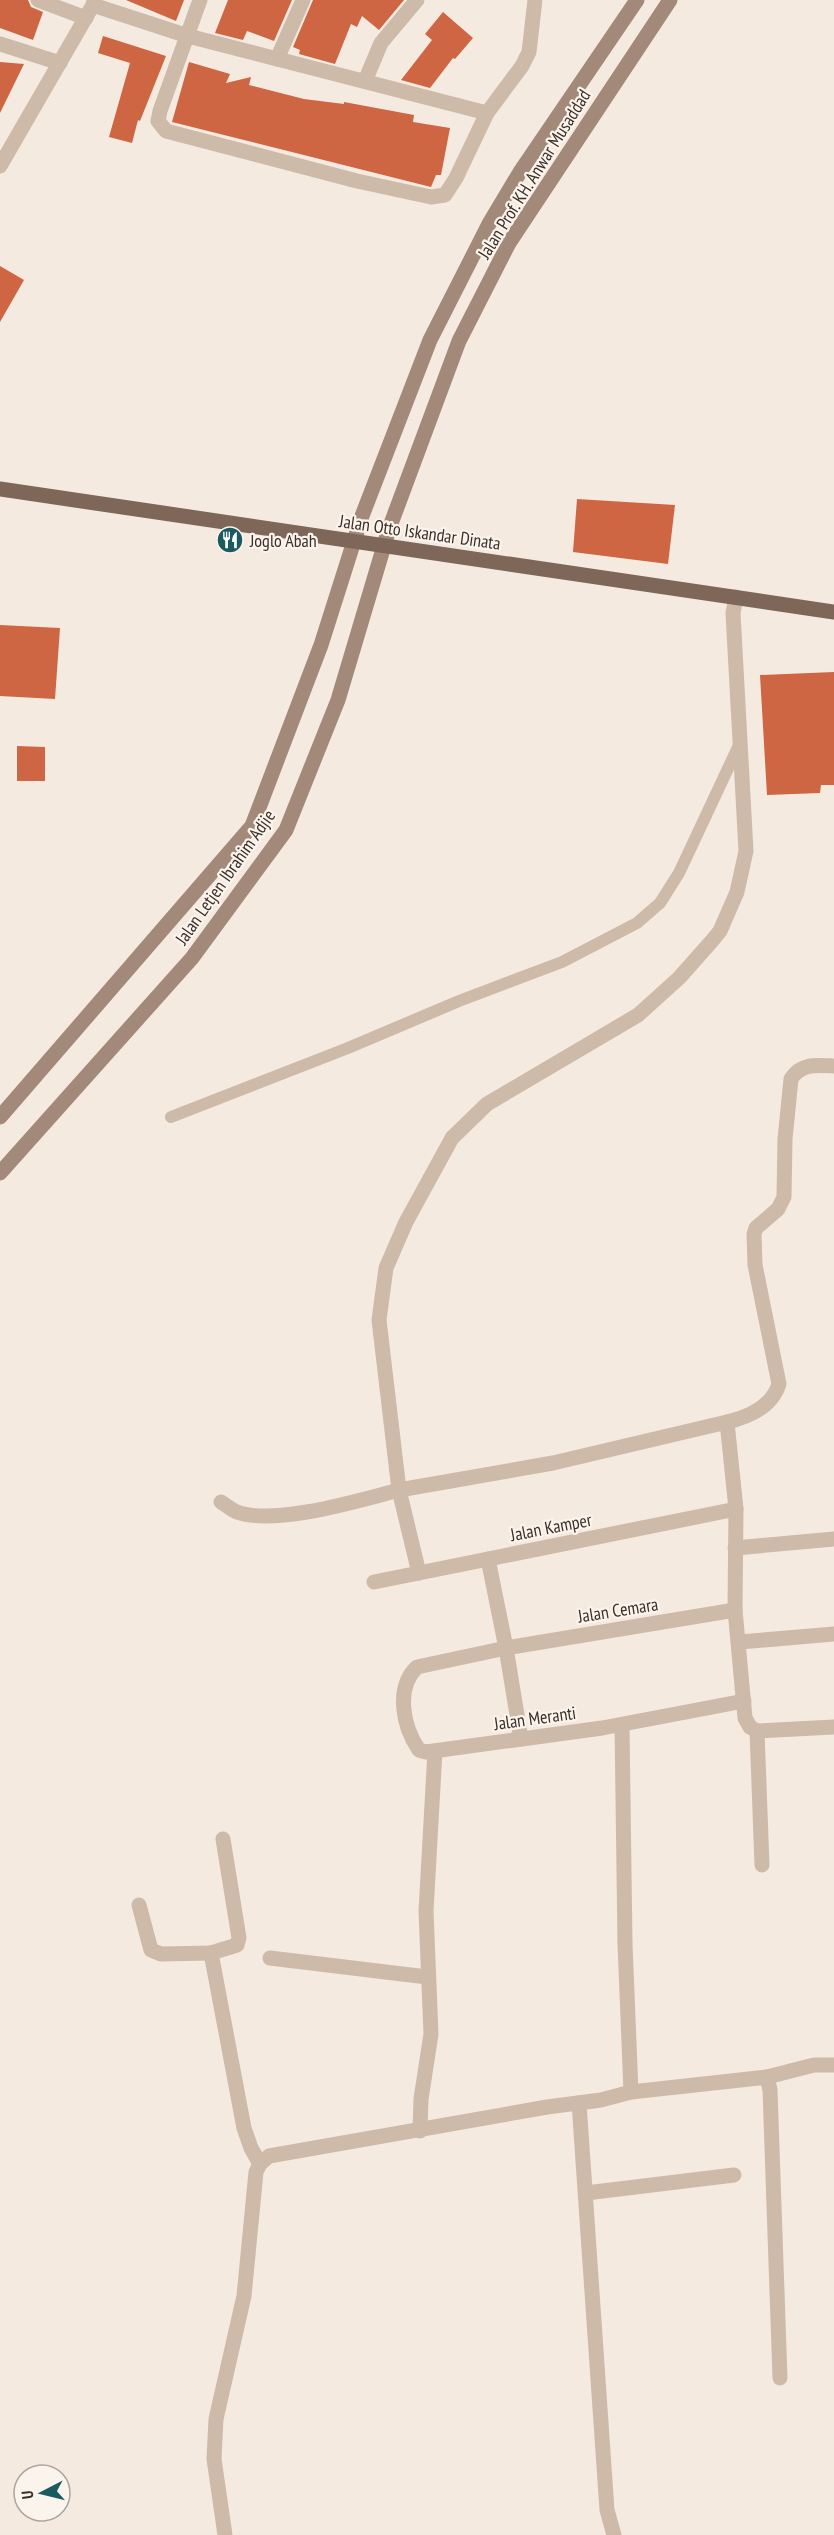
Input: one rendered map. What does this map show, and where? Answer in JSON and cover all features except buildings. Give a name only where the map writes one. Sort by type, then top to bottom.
[{"type":"main road","name":"Jalan Otto Iskandar Dinata","points":[[0,489],[834,612]]},
{"type":"street","points":[[38,0],[91,8],[188,36],[487,113]]},
{"type":"street","points":[[200,0],[160,111],[158,121],[166,131],[357,181],[431,197],[445,195],[456,178],[487,113],[522,66],[529,52],[536,0]]},
{"type":"street","points":[[277,59],[303,0]]},
{"type":"street","points":[[365,81],[381,43],[417,0]]},
{"type":"street","name":"Jalan Prof. KH. Anwar Musaddad","points":[[355,542],[362,516],[430,340],[463,272],[520,172],[587,78],[637,0]]},
{"type":"street","name":"Jalan Prof. KH. Anwar Musaddad","points":[[385,547],[459,341],[509,243],[670,0]]},
{"type":"street","points":[[0,166],[91,8]]},
{"type":"street","points":[[0,44],[60,63]]},
{"type":"street","name":"Jalan Letjen Ibrahim Adjie","points":[[0,1117],[252,826],[321,645],[355,542]]},
{"type":"street","name":"Jalan Letjen Ibrahim Adjie","points":[[0,1173],[192,958],[286,830],[338,700],[385,547]]},
{"type":"street","points":[[419,1573],[399,1490],[379,1320],[386,1268],[406,1222],[452,1138],[487,1104],[638,1015],[679,978],[720,931],[737,892],[746,851],[733,613],[736,597]]},
{"type":"street","points":[[221,1502],[238,1512],[258,1515],[303,1513],[399,1490],[553,1463],[727,1422],[759,1410],[775,1396],[779,1384],[755,1265],[754,1234],[756,1228],[778,1209],[784,1197],[785,1139],[791,1079],[795,1072],[805,1066],[834,1066]]},
{"type":"street","points":[[727,1422],[736,1509],[735,1610],[740,1642],[745,1718],[750,1727],[758,1731],[834,1727]]},
{"type":"street","name":"Jalan Kamper","points":[[374,1582],[736,1509]]},
{"type":"street","points":[[735,1548],[834,1539]]},
{"type":"street","points":[[488,1559],[521,1739]]},
{"type":"street","name":"Jalan Cemara","points":[[435,1751],[419,1750],[409,1731],[404,1687],[417,1668],[506,1648],[735,1610]]},
{"type":"street","points":[[740,1642],[834,1634]]},
{"type":"street","name":"Jalan Meranti","points":[[435,1751],[622,1725],[744,1701]]},
{"type":"street","points":[[622,1725],[625,1944],[631,2092]]},
{"type":"street","points":[[758,1731],[762,1865]]},
{"type":"street","points":[[420,2131],[421,2099],[431,2034],[427,1977],[429,1843],[435,1751]]},
{"type":"street","points":[[139,1905],[152,1950],[161,1954],[211,1953],[237,1945],[239,1938],[223,1839]]},
{"type":"street","points":[[211,1953],[244,2128],[260,2164]]},
{"type":"street","points":[[270,1958],[427,1977]]},
{"type":"street","points":[[225,2535],[214,2459],[216,2419],[244,2296],[253,2188],[260,2164],[269,2156],[617,2097],[631,2092],[767,2077],[814,2065],[834,2065]]},
{"type":"street","points":[[767,2077],[770,2090],[780,2378]]},
{"type":"street","points":[[579,2103],[608,2510],[614,2535]]},
{"type":"street","points":[[585,2193],[734,2175]]},
{"type":"lane","points":[[171,1117],[562,962],[637,923],[660,903],[679,873],[740,744]]},
{"type":"place","name":"Joglo Abah","points":[[230,540]]}]
